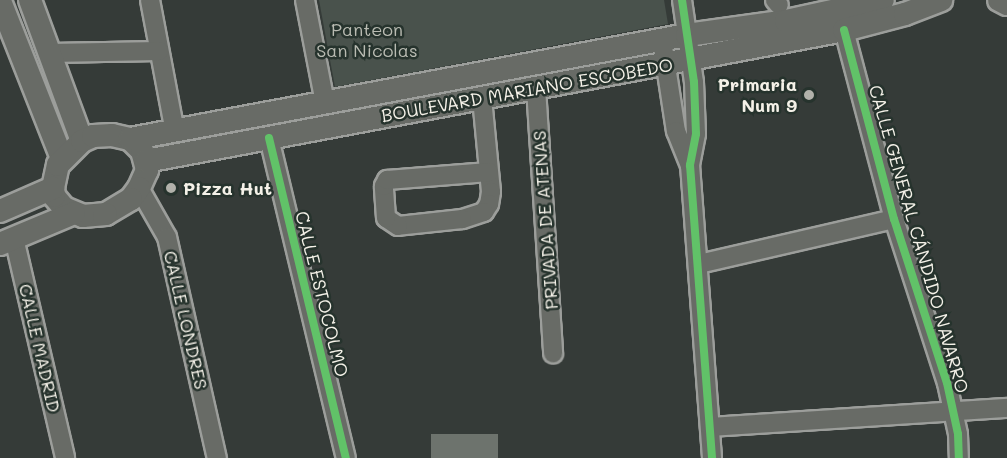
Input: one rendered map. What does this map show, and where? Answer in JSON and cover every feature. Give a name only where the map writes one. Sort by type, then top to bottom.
[{"type":"main road","points":[[30,0],[82,141]]},
{"type":"main road","name":"BOULEVARD MARIANO ESCOBEDO","points":[[130,139],[687,35],[786,21],[883,0]]},
{"type":"main road","name":"BOULEVARD MARIANO ESCOBEDO","points":[[146,161],[844,30],[905,14],[941,0]]},
{"type":"main road","points":[[999,0],[1007,4]]},
{"type":"main road","points":[[0,1],[7,43],[62,158]]},
{"type":"main road","points":[[103,135],[130,139],[142,151],[146,161],[145,179],[130,199],[106,214],[95,217],[74,213],[59,202],[53,188],[54,172],[62,158],[82,141],[103,135]]},
{"type":"main road","points":[[0,211],[53,188]]},
{"type":"main road","points":[[7,241],[74,213]]},
{"type":"street","points":[[150,0],[175,132]]},
{"type":"street","points":[[305,0],[325,104]]},
{"type":"street","points":[[682,0],[696,120],[690,165],[712,458]]},
{"type":"street","name":"CALLE GENERAL CÁNDIDO NAVARRO","points":[[844,30],[894,219],[947,383],[954,413],[959,458]]},
{"type":"street","points":[[662,40],[676,131],[690,165]]},
{"type":"street","points":[[51,53],[159,51]]},
{"type":"street","name":"PRIVADA DE ATENAS","points":[[537,88],[553,352]]},
{"type":"street","points":[[482,98],[489,172],[489,204],[484,212],[476,216],[398,225],[386,218],[384,186],[387,180],[489,172]]},
{"type":"street","name":"CALLE ESTOCOLMO","points":[[269,138],[346,458]]},
{"type":"street","name":"CALLE LONDRES","points":[[139,188],[167,237],[217,458]]},
{"type":"street","points":[[699,264],[894,219]]},
{"type":"street","name":"CALLE MADRID","points":[[7,241],[65,458]]},
{"type":"street","points":[[711,427],[1007,408]]},
{"type":"green space","name":"Panteon San Nicolas","points":[[319,0],[664,0],[668,24],[335,87]]},
{"type":"shaded area","points":[[431,434],[498,434],[498,458],[431,458]]},
{"type":"cycle path","points":[[682,0],[694,82],[696,134],[690,165],[712,458]]},
{"type":"cycle path","points":[[844,30],[894,219],[947,383],[958,434],[959,458]]},
{"type":"cycle path","points":[[269,138],[346,458]]},
{"type":"place","name":"Primaria Num 9","points":[[809,95]]},
{"type":"place","name":"Pizza Hut","points":[[171,188]]}]
